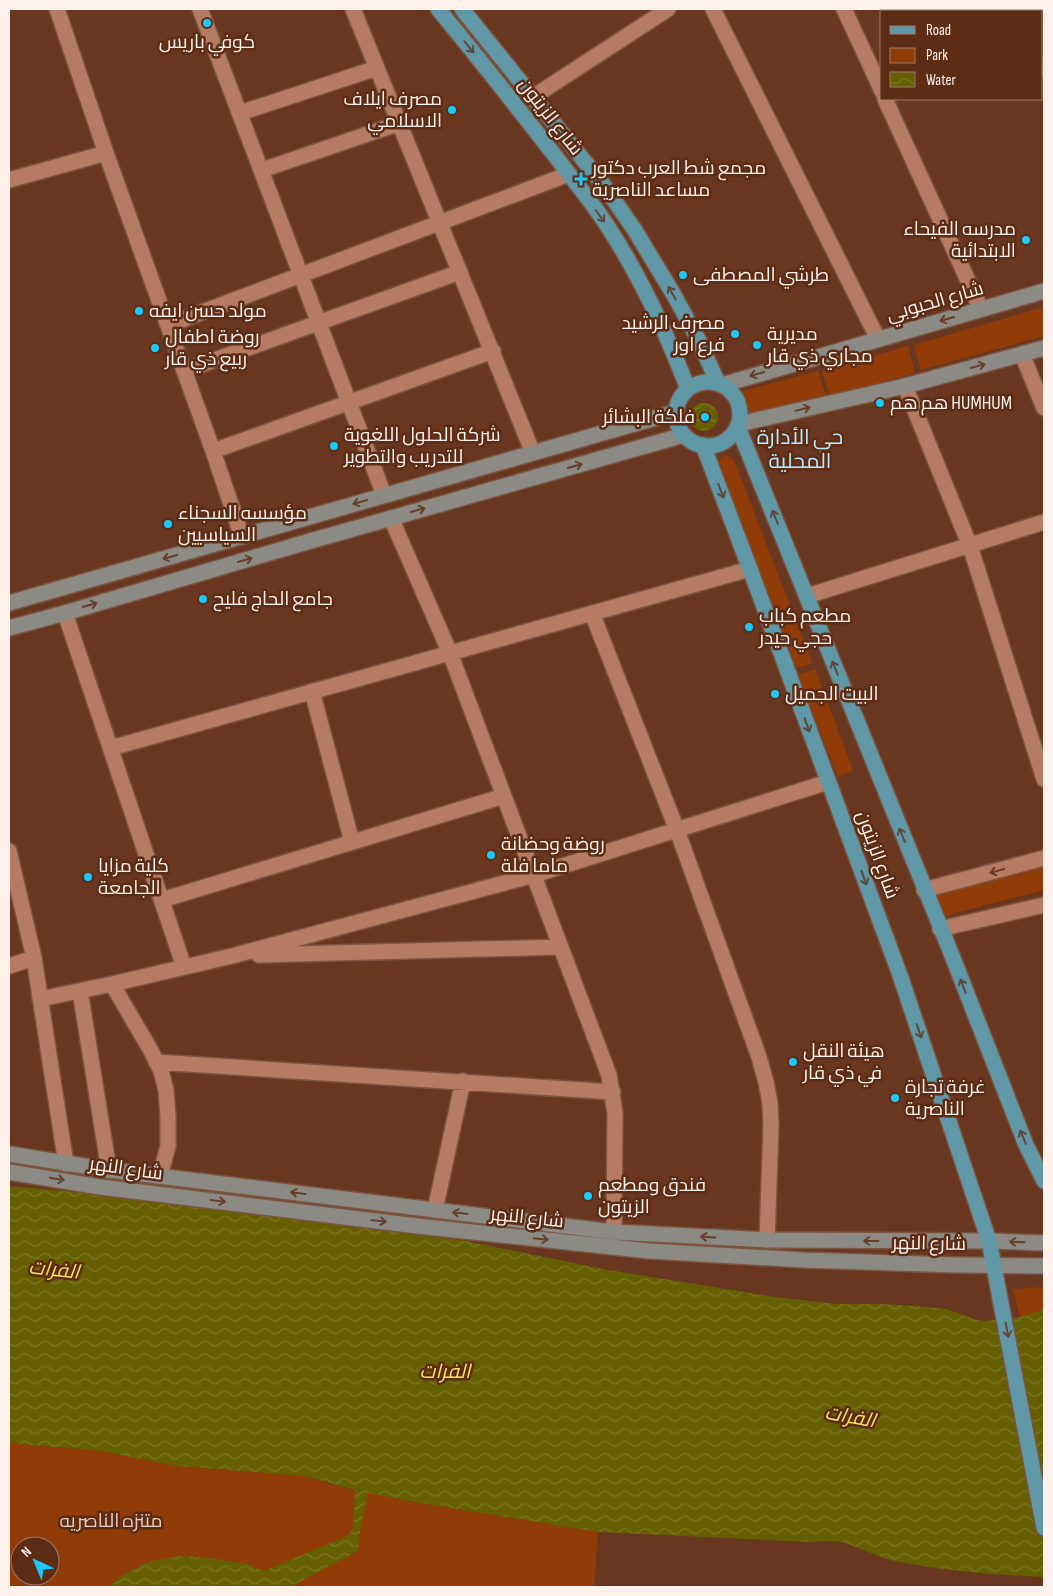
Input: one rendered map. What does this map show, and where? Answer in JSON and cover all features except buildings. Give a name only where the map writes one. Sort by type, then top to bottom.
[{"type":"main road","name":"شارع الزيتون","points":[[438,9],[528,120],[609,228],[632,268],[673,350],[688,389]]},
{"type":"main road","name":"شارع الزيتون","points":[[464,9],[602,183],[634,228],[674,295],[720,384]]},
{"type":"main road","name":"شارع الحبوبي","points":[[720,384],[1044,291]]},
{"type":"main road","points":[[738,425],[905,386],[1044,348]]},
{"type":"main road","points":[[708,382],[720,384],[730,390],[740,405],[741,415],[738,425],[732,435],[724,442],[714,445],[703,445],[690,440],[684,435],[677,420],[676,412],[682,396],[688,389],[697,384],[708,382]]},
{"type":"main road","points":[[9,603],[676,412]]},
{"type":"main road","name":"شارع الزيتون","points":[[738,425],[1026,1145],[1044,1178]]},
{"type":"main road","points":[[9,628],[684,435]]},
{"type":"main road","name":"شارع الزيتون","points":[[703,445],[901,978],[990,1241],[1044,1528]]},
{"type":"main road","points":[[294,520],[300,544]]},
{"type":"main road","name":"شارع النهر","points":[[9,1154],[109,1170],[614,1232],[767,1240],[1044,1243]]},
{"type":"main road","name":"شارع النهر","points":[[9,1172],[130,1190],[417,1226],[649,1251],[813,1260],[1044,1266]]},
{"type":"street","points":[[57,9],[242,537]]},
{"type":"street","points":[[200,9],[384,495]]},
{"type":"street","points":[[353,9],[533,453]]},
{"type":"street","points":[[533,97],[668,9]]},
{"type":"street","points":[[714,9],[878,339]]},
{"type":"street","points":[[844,9],[880,87]]},
{"type":"street","points":[[240,113],[377,68]]},
{"type":"street","points":[[885,100],[981,309]]},
{"type":"street","points":[[262,170],[400,123]]},
{"type":"street","points":[[9,180],[106,153]]},
{"type":"street","points":[[168,325],[569,174]]},
{"type":"street","points":[[184,371],[460,272]]},
{"type":"street","points":[[213,451],[493,351]]},
{"type":"street","points":[[1022,354],[1044,408]]},
{"type":"street","points":[[905,386],[970,546],[1044,779]]},
{"type":"street","points":[[391,518],[450,653],[609,1075],[616,1113],[614,1232]]},
{"type":"street","points":[[806,596],[1044,522]]},
{"type":"street","points":[[111,748],[750,568]]},
{"type":"street","points":[[65,613],[184,967]]},
{"type":"street","points":[[592,613],[677,830],[759,1057],[766,1082],[770,1103],[771,1126],[767,1240]]},
{"type":"street","points":[[312,691],[352,842]]},
{"type":"street","points":[[40,998],[112,984],[232,956],[534,875],[828,782]]},
{"type":"street","points":[[162,900],[504,796]]},
{"type":"street","points":[[924,890],[1044,858]]},
{"type":"street","points":[[10,859],[34,958],[66,1164]]},
{"type":"street","points":[[940,929],[1044,905]]},
{"type":"street","points":[[232,956],[561,947]]},
{"type":"street","points":[[9,966],[34,958]]},
{"type":"street","points":[[112,984],[161,1070],[166,1090],[168,1146],[160,1176]]},
{"type":"street","points":[[80,991],[109,1170]]},
{"type":"street","points":[[156,1062],[613,1092]]},
{"type":"street","points":[[435,1210],[463,1081]]},
{"type":"green space","points":[[1044,307],[1044,336],[921,370],[914,345]]},
{"type":"green space","points":[[908,346],[915,373],[829,396],[822,371]]},
{"type":"green space","points":[[818,371],[826,396],[748,418],[739,392]]},
{"type":"green space","points":[[727,455],[734,460],[812,663],[796,668],[717,470],[719,460]]},
{"type":"green space","points":[[815,669],[853,770],[838,777],[798,675]]},
{"type":"green space","points":[[1044,862],[1044,890],[941,917],[935,892]]},
{"type":"green space","points":[[1044,1287],[1044,1309],[1020,1317],[1013,1289]]},
{"type":"green space","name":"متنزه الناصريه","points":[[9,1443],[100,1451],[176,1466],[304,1476],[333,1485],[420,1503],[598,1532],[594,1587],[9,1587]]},
{"type":"water","points":[[704,403],[714,407],[718,417],[714,427],[704,431],[694,427],[690,417],[694,407]]},
{"type":"water","name":"الفرات","points":[[9,1186],[226,1206],[466,1241],[608,1270],[775,1297],[837,1304],[881,1304],[946,1309],[985,1321],[1020,1317],[1044,1309],[1044,1577],[971,1572],[892,1561],[837,1541],[811,1542],[598,1532],[368,1493],[358,1551],[290,1587],[110,1587],[120,1576],[150,1561],[180,1556],[205,1557],[247,1564],[264,1571],[349,1535],[353,1528],[355,1490],[304,1476],[176,1466],[100,1451],[9,1443]]},
{"type":"place","name":"كوفي باريس","points":[[207,23]]},
{"type":"place","name":"مصرف ايلاف الاسلامي","points":[[452,110]]},
{"type":"place","name":"مجمع شط العرب دكتور مساعد الناصرية","points":[[581,179]]},
{"type":"place","name":"مدرسه الفيحاء الابتدائية","points":[[1026,240]]},
{"type":"place","name":"طرشي المصطفى","points":[[683,275]]},
{"type":"place","name":"مولد حسن ايفه","points":[[139,311]]},
{"type":"place","name":"مصرف الرشيد فرع اور","points":[[735,334]]},
{"type":"place","name":"مديرية مجاري ذي قار","points":[[757,345]]},
{"type":"place","name":"روضة اطفال ربيع ذي قار","points":[[155,348]]},
{"type":"place","name":"هم هم HUMHUM","points":[[880,403]]},
{"type":"place","name":"فلكة البشائر","points":[[705,417]]},
{"type":"place","name":"شركة الحلول اللغوية للتدريب والتطوير","points":[[334,446]]},
{"type":"place","name":"مؤسسه السجناء السياسيين","points":[[168,524]]},
{"type":"place","name":"جامع الحاج فليح","points":[[203,599]]},
{"type":"place","name":"مطعم كباب حجي حيدر","points":[[749,627]]},
{"type":"place","name":"البيت الجميل","points":[[775,694]]},
{"type":"place","name":"روضة وحضانة ماما فلة","points":[[491,855]]},
{"type":"place","name":"كلية مزايا الجامعة","points":[[88,877]]},
{"type":"place","name":"هيئة النقل في ذي قار","points":[[793,1062]]},
{"type":"place","name":"غرفة تجارة الناصرية","points":[[895,1098]]},
{"type":"place","name":"فندق ومطعم الزيتون","points":[[588,1196]]},
{"type":"district","name":"حي الأدارة المحلية","points":[[800,449]]}]
